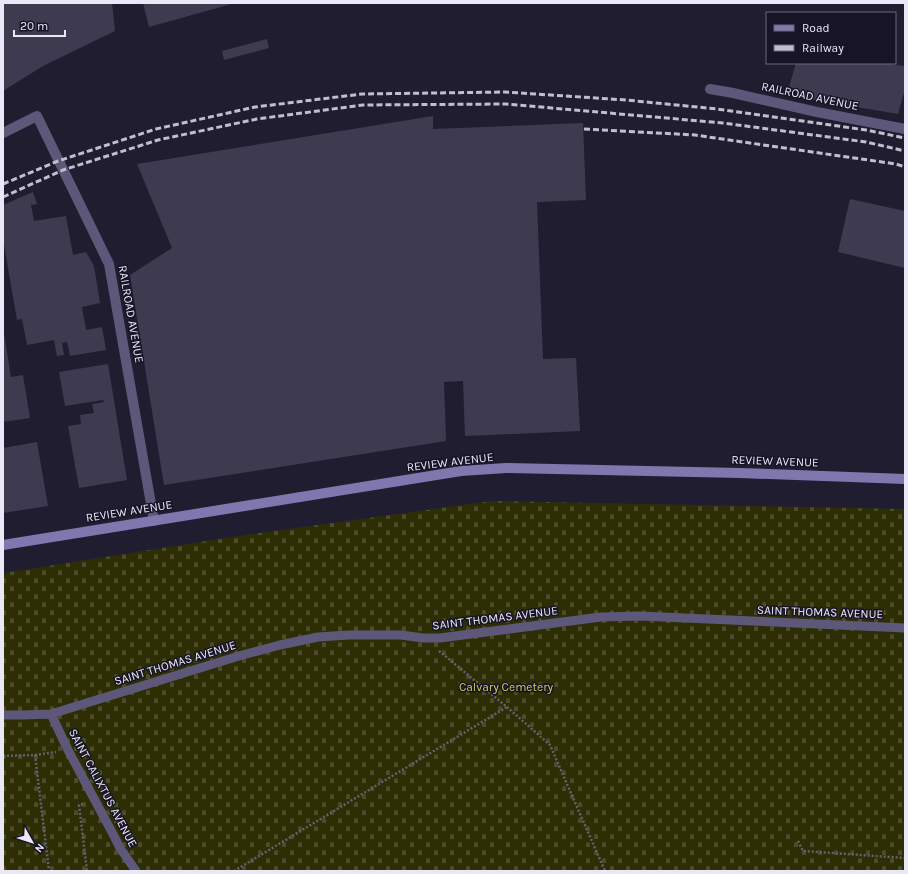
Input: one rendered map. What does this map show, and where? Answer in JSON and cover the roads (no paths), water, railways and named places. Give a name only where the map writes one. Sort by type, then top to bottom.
[{"type":"main road","name":"REVIEW AVENUE","points":[[3,545],[453,472],[493,468],[740,473],[905,479]]},
{"type":"street","name":"RAILROAD AVENUE","points":[[710,89],[818,112],[905,128]]},
{"type":"street","name":"RAILROAD AVENUE","points":[[3,133],[37,116],[109,264],[154,521]]},
{"type":"lane","name":"SAINT THOMAS AVENUE","points":[[3,714],[51,714],[239,656],[318,637],[341,635],[401,635],[423,638],[440,638],[602,617],[640,616],[905,628]]},
{"type":"lane","name":"SAINT CALIXTUS AVENUE","points":[[51,714],[68,750],[120,848],[136,871]]},
{"type":"railway","points":[[3,184],[58,161],[156,129],[255,107],[362,94],[505,92],[626,100],[717,109],[866,130],[905,138]]},
{"type":"railway","points":[[3,197],[63,170],[158,140],[257,119],[363,105],[506,104],[723,123],[866,142],[905,151]]},
{"type":"railway","points":[[584,129],[695,135],[896,164],[905,167]]},
{"type":"park label","name":"Calvary Cemetery","points":[[506,687]]}]
